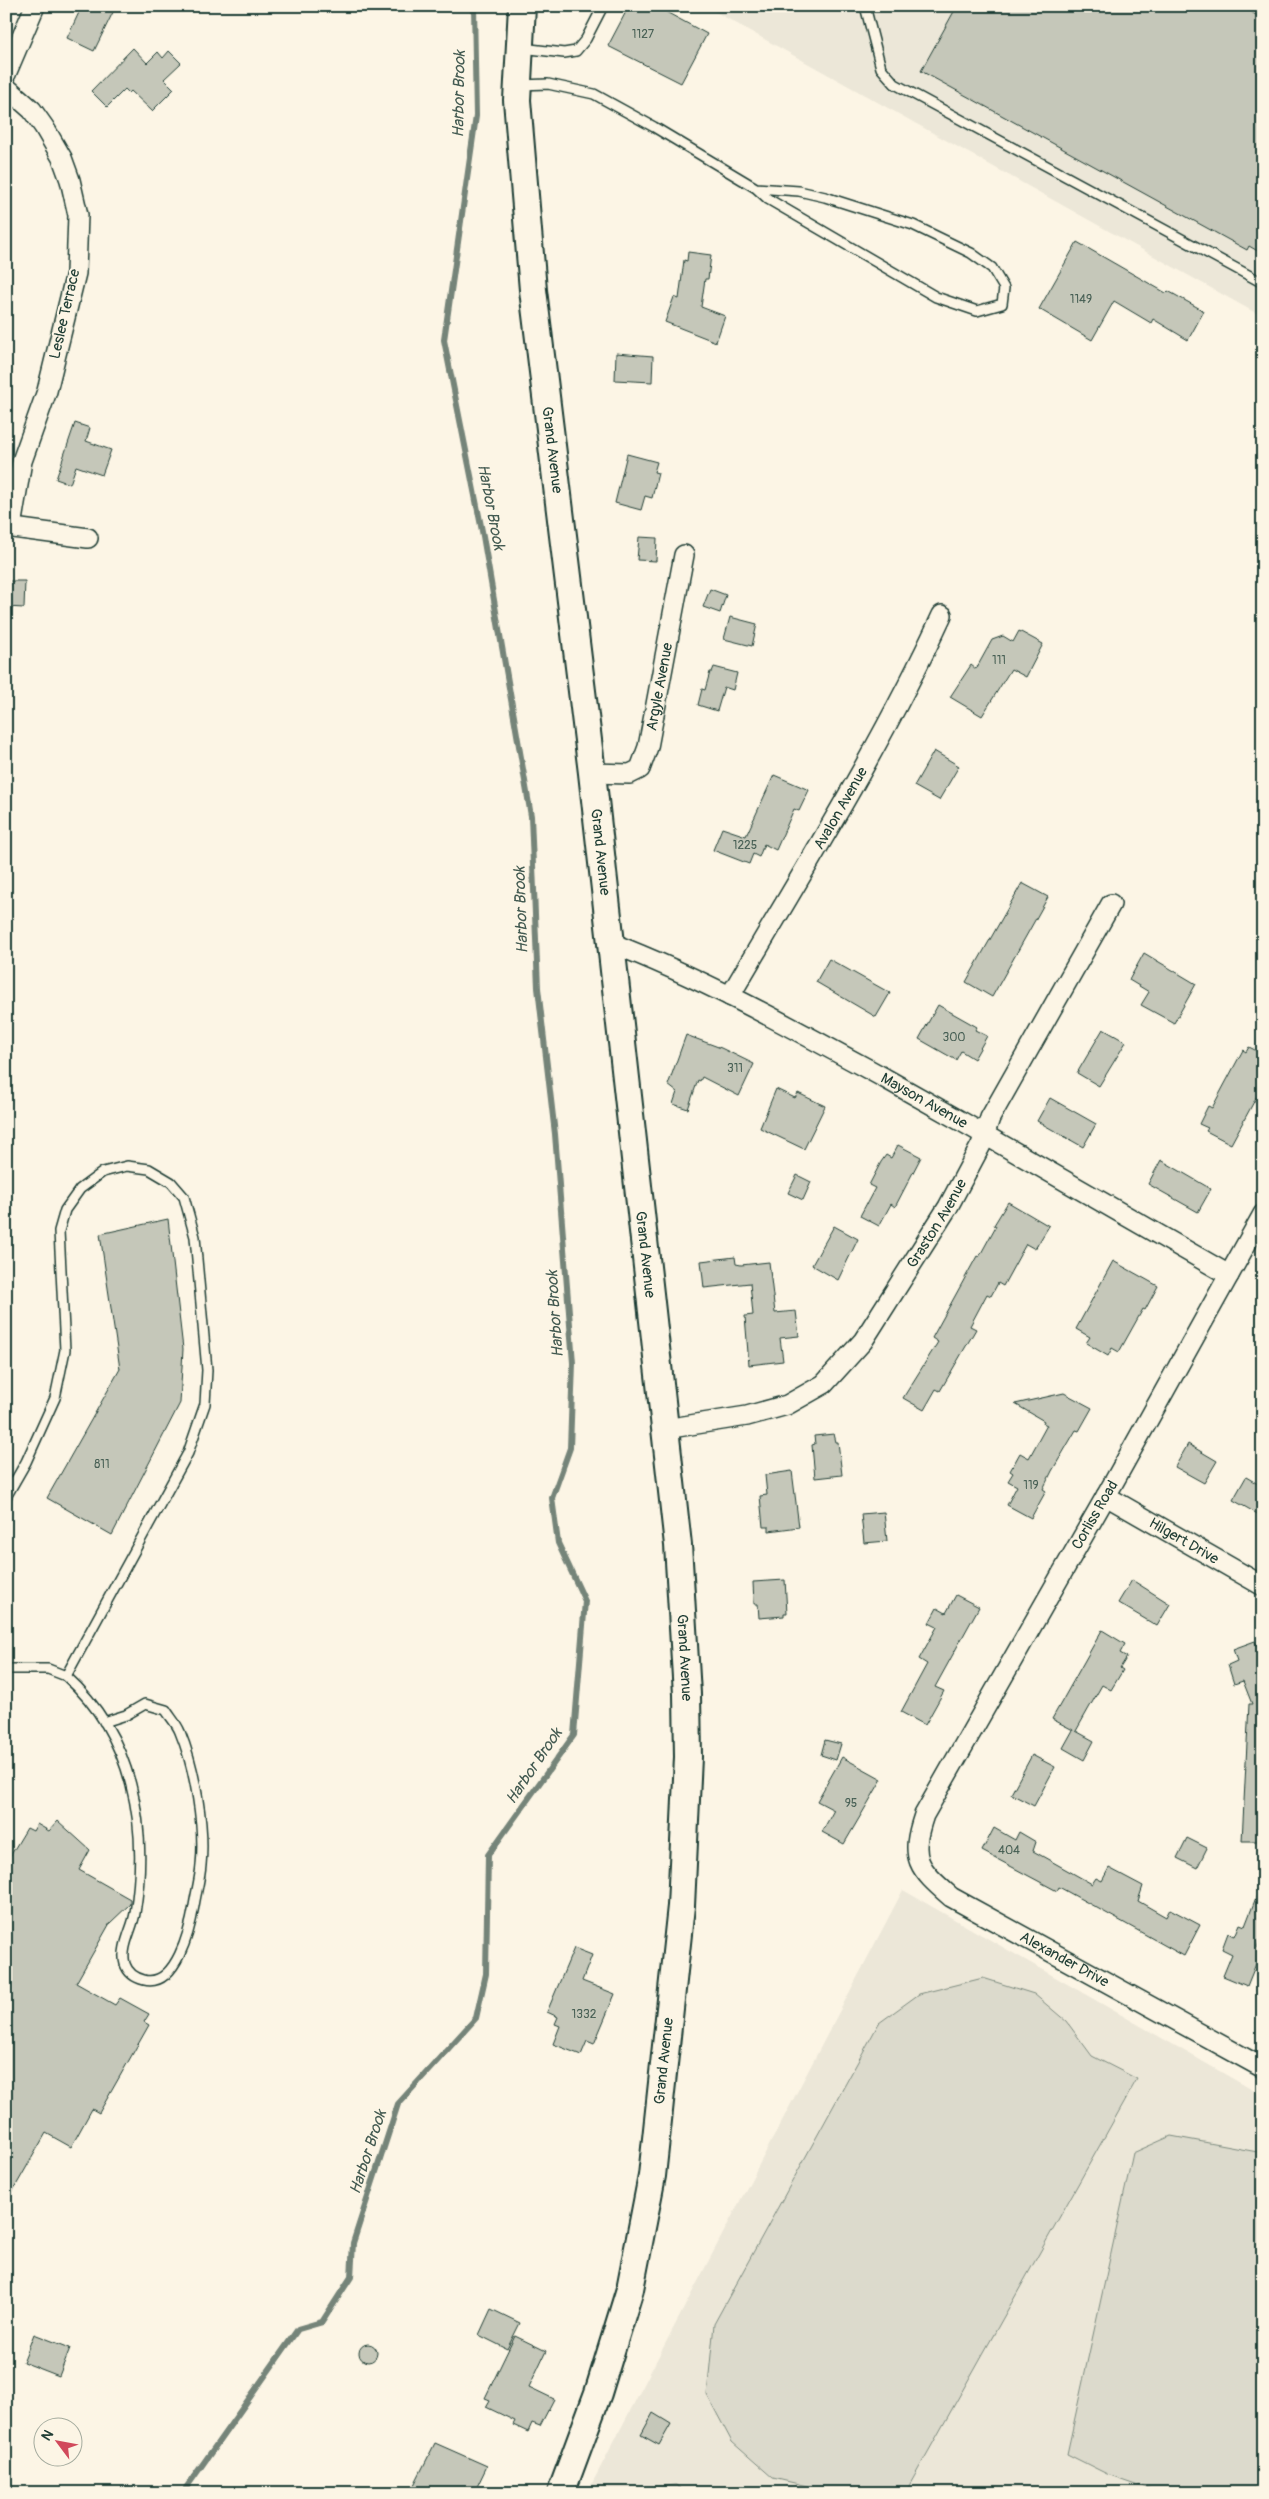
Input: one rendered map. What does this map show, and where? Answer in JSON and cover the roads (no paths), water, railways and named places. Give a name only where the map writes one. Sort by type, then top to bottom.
[{"type":"street","points":[[6,74],[36,6]]},
{"type":"street","name":"Grand Avenue","points":[[522,6],[518,85],[533,290],[592,773],[678,1545],[688,1694],[688,1757],[680,1906],[652,2176],[630,2289],[598,2393],[561,2493]]},
{"type":"street","name":"Leslee Terrace","points":[[6,87],[32,110],[62,158],[70,180],[78,215],[76,273],[46,391],[22,461],[8,527]]},
{"type":"street","points":[[8,527],[88,538]]},
{"type":"street","name":"Argyle Avenue","points":[[592,773],[630,774],[640,769],[648,747],[684,555]]},
{"type":"street","name":"Avalon Avenue","points":[[730,996],[876,744],[924,656],[942,615]]},
{"type":"street","name":"Graston Avenue","points":[[665,1429],[747,1416],[787,1405],[824,1384],[868,1332],[948,1207],[981,1145],[990,1118],[1111,904]]},
{"type":"street","name":"Mayson Avenue","points":[[611,943],[665,964],[786,1024],[984,1134],[1229,1275]]},
{"type":"street","name":"Corliss Road","points":[[924,1815],[1106,1496],[1263,1214]]},
{"type":"street","name":"Hilgert Drive","points":[[1106,1496],[1263,1586]]},
{"type":"street","name":"Alexander Drive","points":[[924,1815],[916,1838],[919,1859],[926,1875],[951,1897],[1263,2068]]},
{"type":"lane","points":[[519,48],[564,53],[576,52],[586,39],[603,6]]},
{"type":"lane","points":[[865,6],[881,68],[894,84],[1263,283]]},
{"type":"lane","points":[[518,85],[548,84],[594,94],[654,127],[756,188],[768,199],[936,296],[977,311],[1002,304],[1004,288],[992,268],[971,253],[913,226],[848,202],[799,191],[756,188]]},
{"type":"lane","points":[[6,1498],[26,1462],[55,1398],[65,1350],[59,1231],[66,1210],[80,1188],[103,1172],[127,1166],[149,1169],[171,1182],[184,1198],[195,1237],[207,1370],[205,1404],[188,1453],[66,1676]]},
{"type":"lane","points":[[6,1669],[48,1669],[66,1676],[80,1689],[104,1722],[133,1786],[139,1830],[137,1895],[135,1914],[125,1949],[125,1964],[136,1978],[149,1982],[164,1977],[178,1960],[191,1925],[201,1864],[198,1797],[180,1731],[166,1710],[145,1704],[126,1715],[104,1722]]},
{"type":"waterway","name":"Harbor Brook","points":[[187,2493],[186,2488],[298,2329],[322,2322],[351,2277],[353,2243],[398,2104],[476,2018],[486,1974],[488,1855],[574,1735],[585,1601],[558,1543],[552,1498],[570,1448],[573,1363],[555,1134],[538,988],[531,816],[483,536],[444,340],[476,116],[474,6]]}]
